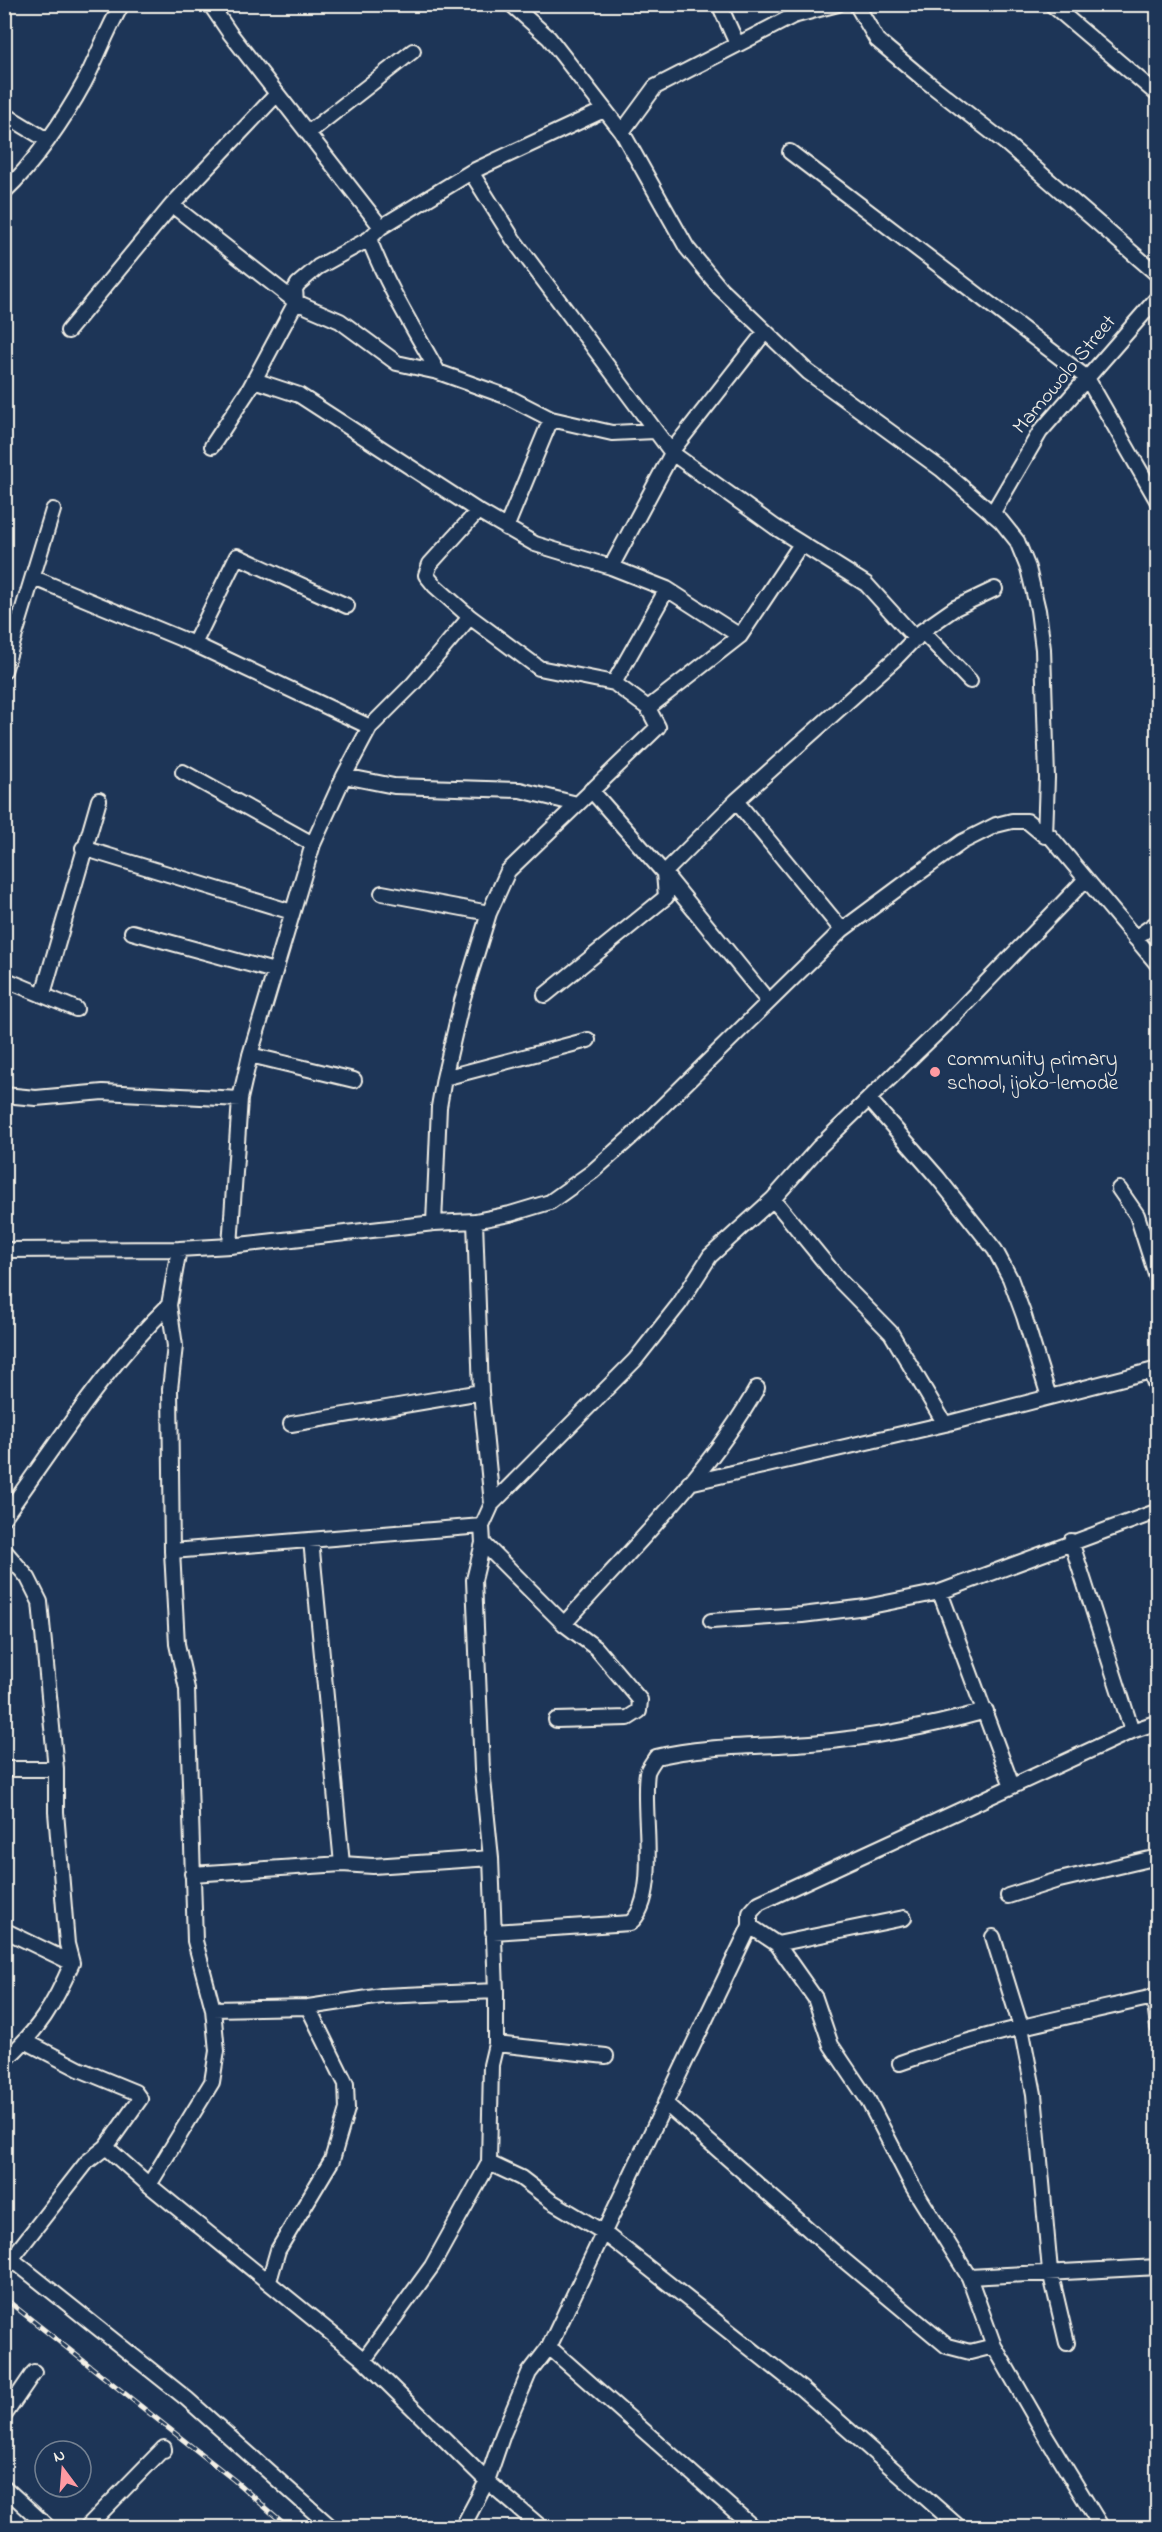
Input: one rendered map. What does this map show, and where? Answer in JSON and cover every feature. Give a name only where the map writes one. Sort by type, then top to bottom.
[{"type":"street","points":[[210,4],[381,227]]},
{"type":"street","points":[[512,4],[549,38],[621,132],[687,248],[720,288],[808,372],[941,469],[1001,521],[1017,541],[1028,568],[1038,610],[1042,648],[1047,778],[1045,836]]},
{"type":"street","points":[[719,4],[736,44]]},
{"type":"street","points":[[621,132],[655,87],[794,16],[838,4]]},
{"type":"street","points":[[856,4],[877,40],[1008,145],[1158,275]]},
{"type":"street","points":[[1051,4],[1158,94]]},
{"type":"street","points":[[4,192],[48,140],[84,83],[119,6]]},
{"type":"street","points":[[308,134],[413,51]]},
{"type":"street","points":[[68,332],[172,206],[277,94]]},
{"type":"street","points":[[212,446],[254,380],[296,302],[295,289],[298,284],[318,267],[369,239],[381,227],[471,172],[604,110]]},
{"type":"street","points":[[4,114],[48,140]]},
{"type":"street","points":[[790,152],[1087,378],[1158,502]]},
{"type":"street","points":[[471,172],[513,239],[671,453],[801,544],[839,565],[866,584],[970,681]]},
{"type":"street","points":[[172,206],[296,302],[340,321],[397,363],[438,372],[508,398],[551,419],[612,433],[655,430]]},
{"type":"street","points":[[369,239],[389,285],[438,372]]},
{"type":"street","name":"Mamowolo Street","points":[[992,514],[1040,432],[1158,297]]},
{"type":"street","points":[[611,567],[671,453],[765,332]]},
{"type":"street","points":[[254,380],[299,395],[478,511],[535,544],[611,567],[667,589],[740,636]]},
{"type":"street","points":[[506,528],[551,419]]},
{"type":"street","points":[[4,671],[11,628],[34,578],[53,510]]},
{"type":"street","points":[[434,1223],[439,1107],[444,1078],[462,1001],[489,913],[508,871],[658,727],[648,708],[614,683],[539,668],[470,617],[435,586],[426,575],[430,564],[478,511]]},
{"type":"street","points":[[648,708],[740,636],[801,544]]},
{"type":"street","points":[[194,644],[237,556],[347,606]]},
{"type":"street","points":[[34,578],[194,644],[370,727]]},
{"type":"street","points":[[614,683],[667,589]]},
{"type":"street","points":[[545,995],[666,897],[664,873],[736,801],[919,635],[955,608],[995,589]]},
{"type":"street","points":[[230,1246],[240,1099],[250,1055],[313,843],[370,727],[413,684],[470,617]]},
{"type":"street","points":[[183,772],[313,843]]},
{"type":"street","points":[[344,776],[394,786],[520,790],[577,804]]},
{"type":"street","points":[[591,790],[664,873],[768,1001]]},
{"type":"street","points":[[43,994],[83,848],[99,800]]},
{"type":"street","points":[[736,801],[842,930]]},
{"type":"street","points":[[4,1250],[179,1249],[230,1246],[434,1223],[475,1221],[531,1209],[550,1202],[567,1191],[630,1138],[842,930],[980,831],[1012,821],[1027,821],[1045,836],[1050,836],[1158,965]]},
{"type":"street","points":[[83,848],[292,912]]},
{"type":"street","points":[[364,2360],[432,2266],[489,2163],[491,2065],[496,2044],[496,1990],[491,1858],[482,1770],[474,1623],[474,1580],[483,1543],[482,1526],[492,1504],[635,1360],[680,1303],[710,1257],[773,1199],[819,1147],[946,1024],[1085,880]]},
{"type":"street","points":[[382,893],[489,913]]},
{"type":"street","points":[[1135,938],[1158,922]]},
{"type":"street","points":[[132,932],[274,971]]},
{"type":"street","points":[[4,978],[76,1009]]},
{"type":"street","points":[[444,1078],[588,1040]]},
{"type":"street","points":[[250,1055],[354,1080]]},
{"type":"street","points":[[4,1095],[36,1098],[103,1092],[240,1099]]},
{"type":"street","points":[[869,1099],[938,1178],[995,1250],[1010,1278],[1021,1307],[1048,1397]]},
{"type":"street","points":[[1119,1189],[1137,1215],[1158,1281]]},
{"type":"street","points":[[773,1199],[840,1281],[891,1334],[945,1424]]},
{"type":"street","points":[[475,1221],[481,1392],[492,1504]]},
{"type":"street","points":[[149,2185],[212,2082],[217,2052],[213,2009],[195,1941],[187,1689],[177,1644],[172,1551],[170,1389],[175,1346],[169,1305],[179,1249]]},
{"type":"street","points":[[4,1516],[141,1332],[169,1305]]},
{"type":"street","points":[[689,1483],[945,1424],[1154,1370],[1158,1391]]},
{"type":"street","points":[[564,1624],[689,1483],[736,1426],[757,1388]]},
{"type":"street","points":[[291,1424],[481,1392]]},
{"type":"street","points":[[711,1621],[802,1615],[866,1607],[940,1592],[1071,1541],[1158,1511]]},
{"type":"street","points":[[172,1551],[482,1526]]},
{"type":"street","points":[[311,1540],[342,1864]]},
{"type":"street","points":[[1071,1541],[1132,1731]]},
{"type":"street","points":[[483,1543],[564,1624],[596,1648],[640,1700],[639,1711],[628,1718],[556,1720]]},
{"type":"street","points":[[4,1550],[28,1578],[40,1602],[56,1769],[56,1812],[67,1944],[72,1963],[57,1999],[25,2042],[4,2061]]},
{"type":"street","points":[[940,1592],[1012,1786]]},
{"type":"street","points":[[493,1932],[630,1923],[639,1916],[648,1873],[647,1771],[656,1757],[674,1752],[877,1737],[928,1727],[986,1711]]},
{"type":"street","points":[[462,2528],[487,2481],[503,2434],[529,2373],[549,2347],[750,1926],[750,1913],[759,1903],[1132,1731],[1158,1722]]},
{"type":"street","points":[[4,1769],[56,1769]]},
{"type":"street","points":[[1008,1896],[1055,1881],[1158,1857]]},
{"type":"street","points":[[192,1874],[342,1864],[373,1866],[491,1858]]},
{"type":"street","points":[[777,1944],[904,1918]]},
{"type":"street","points":[[750,1926],[777,1944],[815,1998],[831,2045],[868,2100],[913,2187],[969,2277],[994,2346],[1102,2528]]},
{"type":"street","points":[[4,1930],[72,1963]]},
{"type":"street","points":[[993,1936],[1021,2027],[1034,2094],[1050,2271],[1067,2343]]},
{"type":"street","points":[[213,2009],[308,2007],[382,1996],[496,1990]]},
{"type":"street","points":[[900,2063],[940,2049],[1021,2027],[1156,1996],[1158,2027]]},
{"type":"street","points":[[269,2281],[278,2250],[332,2160],[347,2109],[346,2084],[308,2007]]},
{"type":"street","points":[[25,2042],[79,2069],[135,2092],[140,2099],[106,2147],[87,2162],[8,2256],[188,2399],[332,2528]]},
{"type":"street","points":[[496,2044],[606,2056]]},
{"type":"street","points":[[665,2103],[840,2257],[947,2346],[970,2352],[994,2346]]},
{"type":"street","points":[[106,2147],[149,2185],[364,2360],[487,2481],[542,2528]]},
{"type":"street","points":[[489,2163],[521,2178],[551,2201],[603,2232],[802,2389],[960,2528]]},
{"type":"street","points":[[969,2277],[1158,2266]]},
{"type":"street","points":[[549,2347],[754,2528]]},
{"type":"street","points":[[4,2416],[34,2373]]},
{"type":"street","points":[[86,2528],[164,2448],[164,2451]]},
{"type":"street","points":[[4,2487],[49,2528]]},
{"type":"railway","points":[[4,2298],[234,2480],[289,2528]]},
{"type":"place","name":"community primary school, ijoko-lemode","points":[[935,1072]]}]
